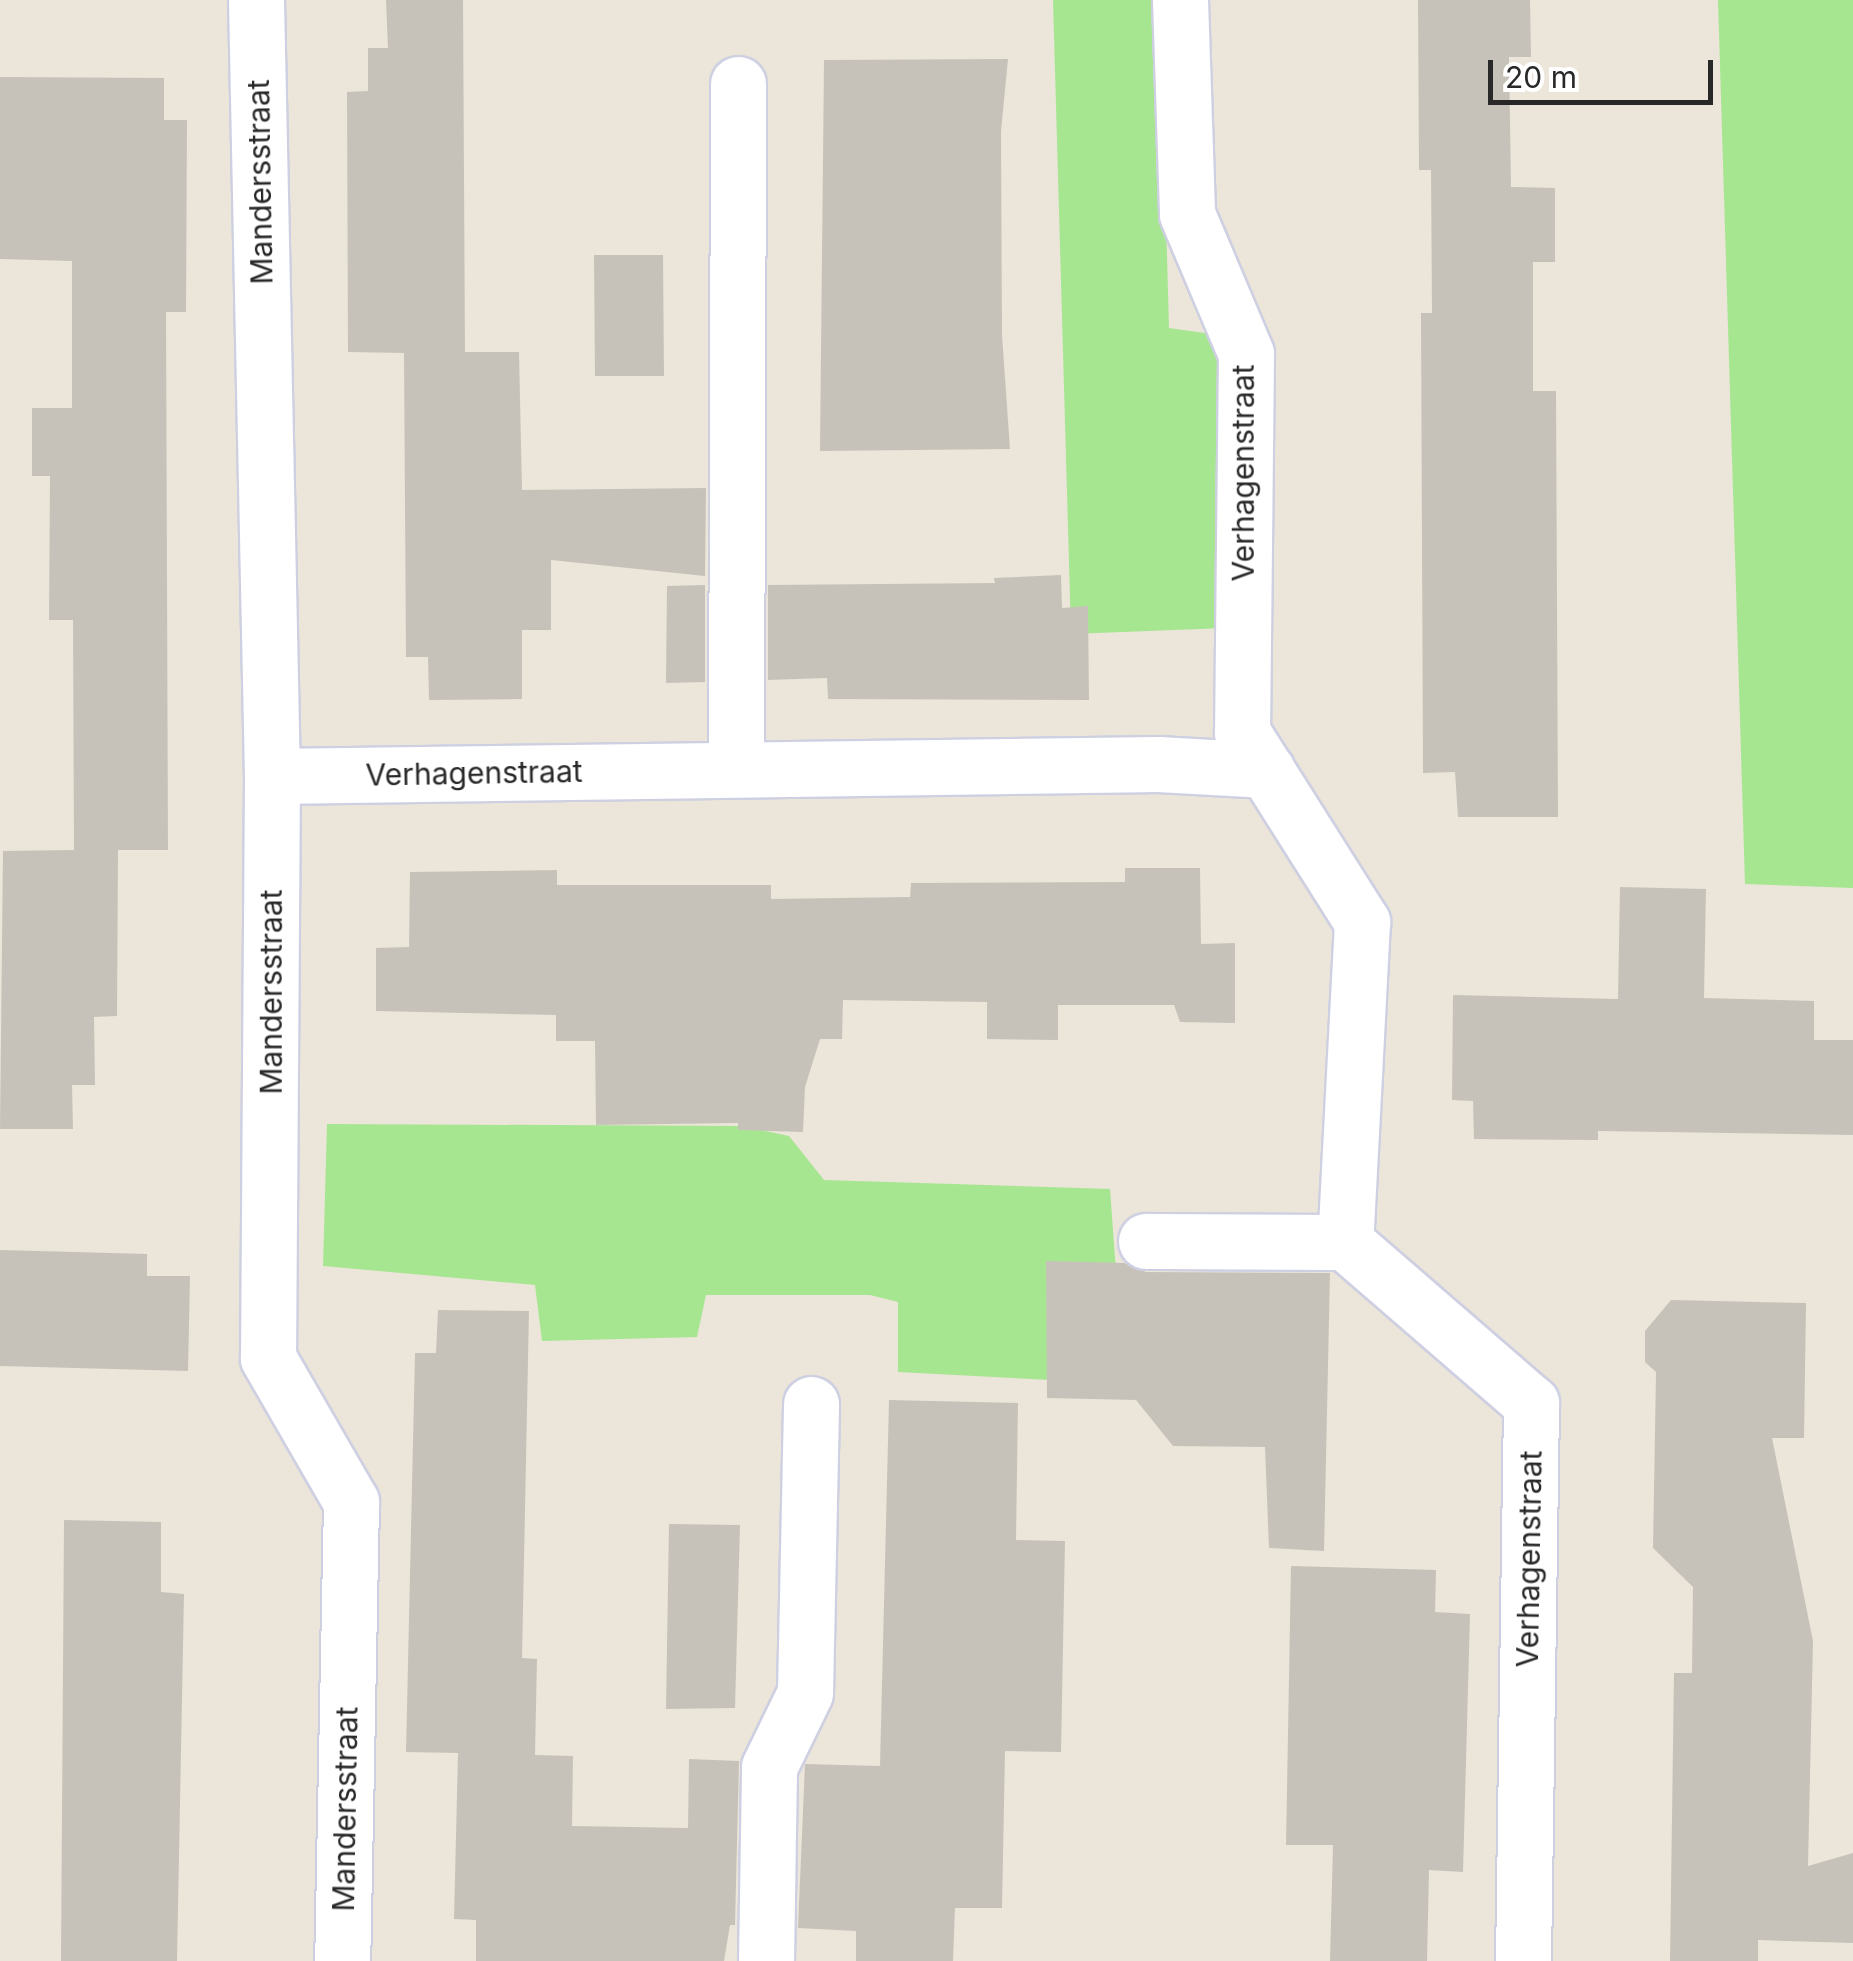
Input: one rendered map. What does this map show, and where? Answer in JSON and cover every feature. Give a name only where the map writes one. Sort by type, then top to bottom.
[{"type":"street","name":"Mandersstraat","points":[[256,0],[272,776],[268,1358],[352,1502],[342,1961]]},
{"type":"street","name":"Verhagenstraat","points":[[1180,0],[1187,214],[1246,354],[1242,732],[1362,922],[1345,1242],[1531,1402],[1523,1961]]},
{"type":"street","points":[[736,769],[738,84]]},
{"type":"street","name":"Verhagenstraat","points":[[272,776],[1158,764],[1267,770]]},
{"type":"street","points":[[1146,1241],[1345,1242]]},
{"type":"street","points":[[766,1961],[769,1766],[806,1693],[811,1404]]},
{"type":"green space","points":[[1053,0],[1160,0],[1169,328],[1219,335],[1226,628],[1071,634]]},
{"type":"green space","points":[[1718,0],[1853,0],[1853,888],[1745,884]]},
{"type":"green space","points":[[327,1124],[743,1126],[789,1136],[824,1180],[1110,1189],[1117,1285],[1090,1382],[898,1372],[898,1302],[870,1295],[706,1295],[697,1337],[542,1341],[535,1285],[323,1266]]},
{"type":"building","points":[[386,0],[463,0],[465,352],[519,352],[522,490],[706,488],[705,576],[551,560],[551,630],[522,630],[522,699],[429,700],[428,657],[406,657],[404,353],[348,352],[347,92],[368,91],[368,48],[388,48]]},
{"type":"building","points":[[1418,0],[1530,0],[1531,57],[1509,57],[1511,187],[1555,188],[1555,262],[1533,262],[1533,391],[1556,391],[1558,817],[1458,817],[1455,772],[1423,773],[1421,313],[1432,313],[1431,170],[1419,170]]},
{"type":"building","points":[[1008,59],[1001,131],[1002,335],[1010,449],[820,451],[824,60]]},
{"type":"building","points":[[0,77],[164,78],[164,120],[187,120],[186,312],[166,312],[168,850],[118,850],[117,1016],[94,1017],[95,1085],[72,1085],[73,1129],[0,1129],[3,851],[74,850],[73,620],[49,620],[50,476],[32,476],[32,408],[72,408],[72,261],[0,259]]},
{"type":"building","points":[[594,255],[663,255],[664,376],[595,376]]},
{"type":"building","points":[[1061,575],[1062,608],[1088,606],[1089,700],[828,699],[827,678],[768,680],[768,585],[995,583],[994,578]]},
{"type":"building","points":[[705,585],[705,682],[666,683],[667,586]]},
{"type":"building","points":[[1125,868],[1200,868],[1201,944],[1235,943],[1235,1023],[1180,1022],[1174,1005],[1058,1005],[1058,1040],[987,1039],[987,1002],[843,1000],[842,1039],[820,1039],[805,1087],[803,1132],[738,1130],[738,1123],[596,1125],[595,1041],[556,1041],[556,1015],[376,1011],[376,948],[409,947],[410,872],[557,870],[557,885],[771,885],[771,899],[910,897],[911,883],[1125,882]]},
{"type":"building","points":[[1620,887],[1706,889],[1704,998],[1814,1001],[1814,1040],[1853,1040],[1853,1135],[1598,1131],[1598,1140],[1474,1139],[1473,1101],[1452,1100],[1453,995],[1618,999]]},
{"type":"building","points":[[0,1250],[147,1254],[147,1276],[190,1276],[188,1371],[0,1366]]},
{"type":"building","points":[[1046,1261],[1125,1263],[1146,1272],[1330,1273],[1324,1551],[1269,1548],[1265,1447],[1173,1446],[1136,1400],[1047,1398]]},
{"type":"building","points":[[1671,1300],[1806,1303],[1804,1438],[1772,1438],[1813,1641],[1808,1866],[1853,1853],[1853,1943],[1758,1940],[1758,1961],[1670,1961],[1674,1673],[1692,1673],[1693,1587],[1653,1548],[1656,1372],[1645,1362],[1645,1331]]},
{"type":"building","points":[[438,1310],[529,1311],[522,1658],[537,1659],[535,1755],[573,1756],[572,1826],[688,1828],[689,1759],[739,1761],[735,1925],[730,1925],[724,1961],[476,1961],[476,1920],[454,1919],[458,1753],[406,1752],[415,1353],[436,1353]]},
{"type":"building","points":[[889,1400],[1018,1403],[1016,1540],[1065,1541],[1061,1752],[1005,1751],[1002,1908],[955,1908],[953,1961],[856,1961],[856,1931],[798,1928],[805,1764],[880,1766]]},
{"type":"building","points":[[64,1520],[161,1522],[161,1592],[184,1594],[177,1961],[61,1961]]},
{"type":"building","points":[[669,1524],[740,1525],[735,1708],[666,1709]]},
{"type":"building","points":[[1291,1566],[1436,1570],[1435,1612],[1470,1614],[1463,1872],[1429,1870],[1427,1961],[1330,1961],[1333,1845],[1286,1845]]}]
